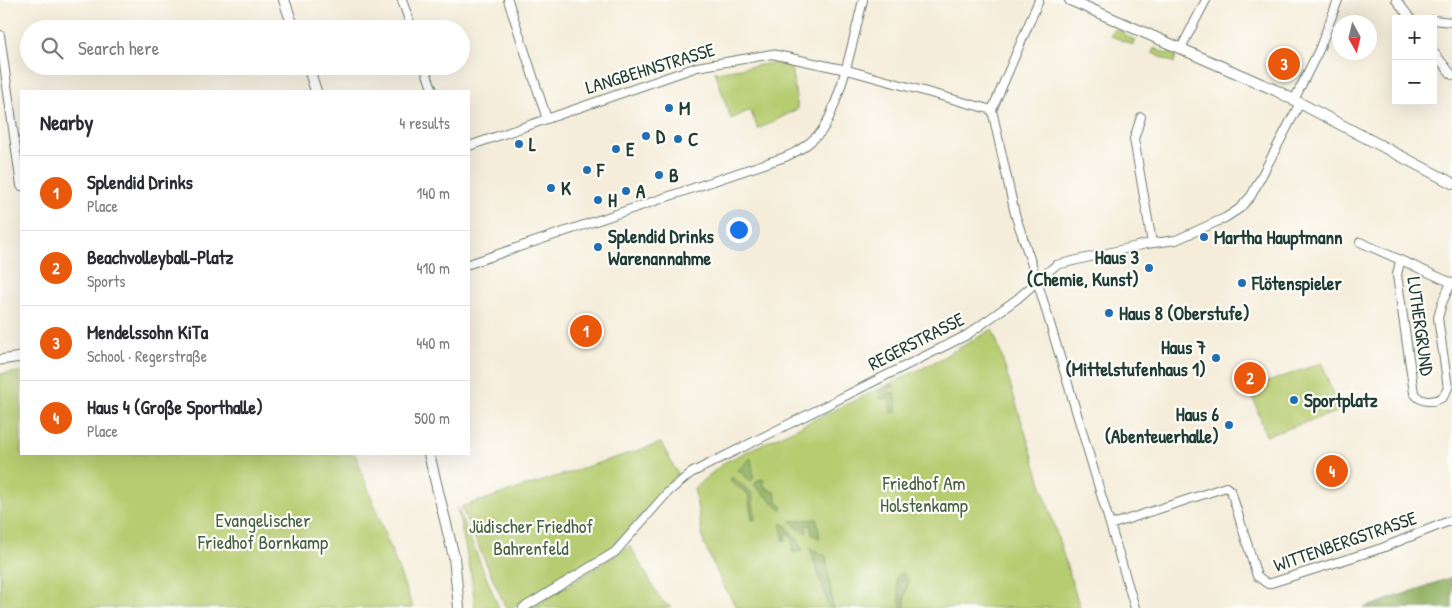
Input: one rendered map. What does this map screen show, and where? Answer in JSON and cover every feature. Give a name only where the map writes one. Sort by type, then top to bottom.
[{"type":"main road","points":[[284,0],[291,20]]},
{"type":"main road","points":[[1070,0],[1297,101],[1452,183]]},
{"type":"main road","points":[[311,75],[316,90]]},
{"type":"main road","points":[[429,455],[454,557],[459,608]]},
{"type":"street","points":[[402,0],[409,20]]},
{"type":"street","points":[[508,0],[547,119]]},
{"type":"street","points":[[470,264],[787,156],[808,144],[821,132],[829,117],[845,70],[863,0]]},
{"type":"street","points":[[1039,0],[992,110],[1014,214],[1037,280],[1135,608]]},
{"type":"street","points":[[1180,48],[1206,0]]},
{"type":"street","name":"REGERSTRASSE","points":[[523,608],[615,552],[668,492],[691,473],[938,351],[986,323],[1056,265],[1190,235],[1225,218],[1244,205],[1297,101],[1338,0]]},
{"type":"street","points":[[1396,0],[1408,15]]},
{"type":"street","points":[[1437,20],[1452,22]]},
{"type":"street","points":[[0,35],[20,179]]},
{"type":"street","name":"LANGBEHNSTRASSE","points":[[470,146],[711,64],[772,54],[845,70],[992,110]]},
{"type":"street","points":[[1437,56],[1452,75]]},
{"type":"street","points":[[427,75],[433,90]]},
{"type":"street","points":[[1140,117],[1134,139],[1152,244]]},
{"type":"street","points":[[1360,242],[1452,283]]},
{"type":"street","name":"LUTHERGRUND","points":[[1400,261],[1397,275],[1414,393],[1417,397],[1427,402],[1443,397],[1448,388],[1438,318],[1442,303],[1452,283]]},
{"type":"street","points":[[0,360],[20,357]]},
{"type":"street","name":"WITTENBERGSTRASSE","points":[[1110,525],[1226,487],[1230,491],[1257,576],[1268,584],[1382,548],[1452,520]]},
{"type":"green space","points":[[1114,29],[1124,32],[1124,35],[1135,40],[1133,45],[1111,36]]},
{"type":"green space","points":[[1154,48],[1167,54],[1170,52],[1176,54],[1174,63],[1152,53]]},
{"type":"green space","points":[[774,63],[791,67],[798,109],[758,129],[750,110],[731,119],[715,72]]},
{"type":"green space","name":"Friedhof Am Holstenkamp","points":[[993,329],[1080,608],[737,608],[723,585],[704,544],[694,488],[725,462],[929,365]]},
{"type":"green space","name":"Sportplatz","points":[[1322,363],[1339,411],[1266,436],[1250,388]]},
{"type":"green space","points":[[1260,368],[1264,380],[1240,388],[1236,376]]},
{"type":"green space","name":"Evangelischer Friedhof Bornkamp","points":[[20,372],[20,455],[355,455],[413,608],[0,608],[0,374]]},
{"type":"green space","points":[[893,384],[894,387],[889,388],[890,393],[895,393],[897,412],[891,413],[889,398],[880,399],[879,391]]},
{"type":"green space","name":"Jüdischer Friedhof Bahrenfeld","points":[[661,443],[678,474],[611,548],[511,608],[506,608],[461,507]]},
{"type":"green space","points":[[751,458],[754,477],[751,481],[738,470]]},
{"type":"green space","points":[[732,477],[752,493],[755,520],[752,520],[748,494],[730,481]]},
{"type":"green space","points":[[763,479],[764,486],[775,493],[777,501],[783,507],[781,510],[754,485],[758,480]]},
{"type":"green space","points":[[457,507],[499,608],[475,608],[471,574]]},
{"type":"green space","points":[[817,519],[820,539],[812,534],[810,525],[806,525],[807,533],[797,528],[791,521]]},
{"type":"green space","points":[[783,523],[797,539],[803,551],[792,552],[793,540],[789,534],[785,535],[786,540],[783,540],[781,525]]},
{"type":"green space","points":[[630,546],[661,600],[672,608],[532,608]]},
{"type":"green space","points":[[810,548],[826,556],[833,608],[829,608]]},
{"type":"green space","points":[[899,574],[904,574],[909,582],[905,595],[905,608],[901,608],[896,577]]},
{"type":"green space","points":[[1452,577],[1452,608],[1364,608]]},
{"type":"place","name":"Mendelssohn KiTa","points":[[1284,64]]},
{"type":"place","name":"M","points":[[669,108]]},
{"type":"place","name":"D","points":[[646,136]]},
{"type":"place","name":"C","points":[[678,139]]},
{"type":"place","name":"L","points":[[519,144]]},
{"type":"place","name":"E","points":[[616,149]]},
{"type":"place","name":"F","points":[[587,170]]},
{"type":"place","name":"B","points":[[659,175]]},
{"type":"place","name":"K","points":[[551,188]]},
{"type":"place","name":"A","points":[[626,191]]},
{"type":"place","name":"H","points":[[598,200]]},
{"type":"place","name":"Martha Hauptmann","points":[[1204,237]]},
{"type":"place","name":"Splendid Drinks Warenannahme","points":[[598,247]]},
{"type":"place","name":"Haus 3 (Chemie, Kunst)","points":[[1149,268]]},
{"type":"place","name":"Flötenspieler","points":[[1242,283]]},
{"type":"place","name":"Haus 8 (Oberstufe)","points":[[1109,313]]},
{"type":"place","name":"Splendid Drinks","points":[[586,331]]},
{"type":"place","name":"Haus 7 (Mittelstufenhaus 1)","points":[[1216,358]]},
{"type":"place","name":"Beachvolleyball-Platz","points":[[1250,378]]},
{"type":"place","name":"Sportplatz","points":[[1294,400]]},
{"type":"place","name":"Haus 6 (Abenteuerhalle)","points":[[1229,425]]},
{"type":"place","name":"Haus 4 (Große Sporthalle)","points":[[1332,471]]}]
